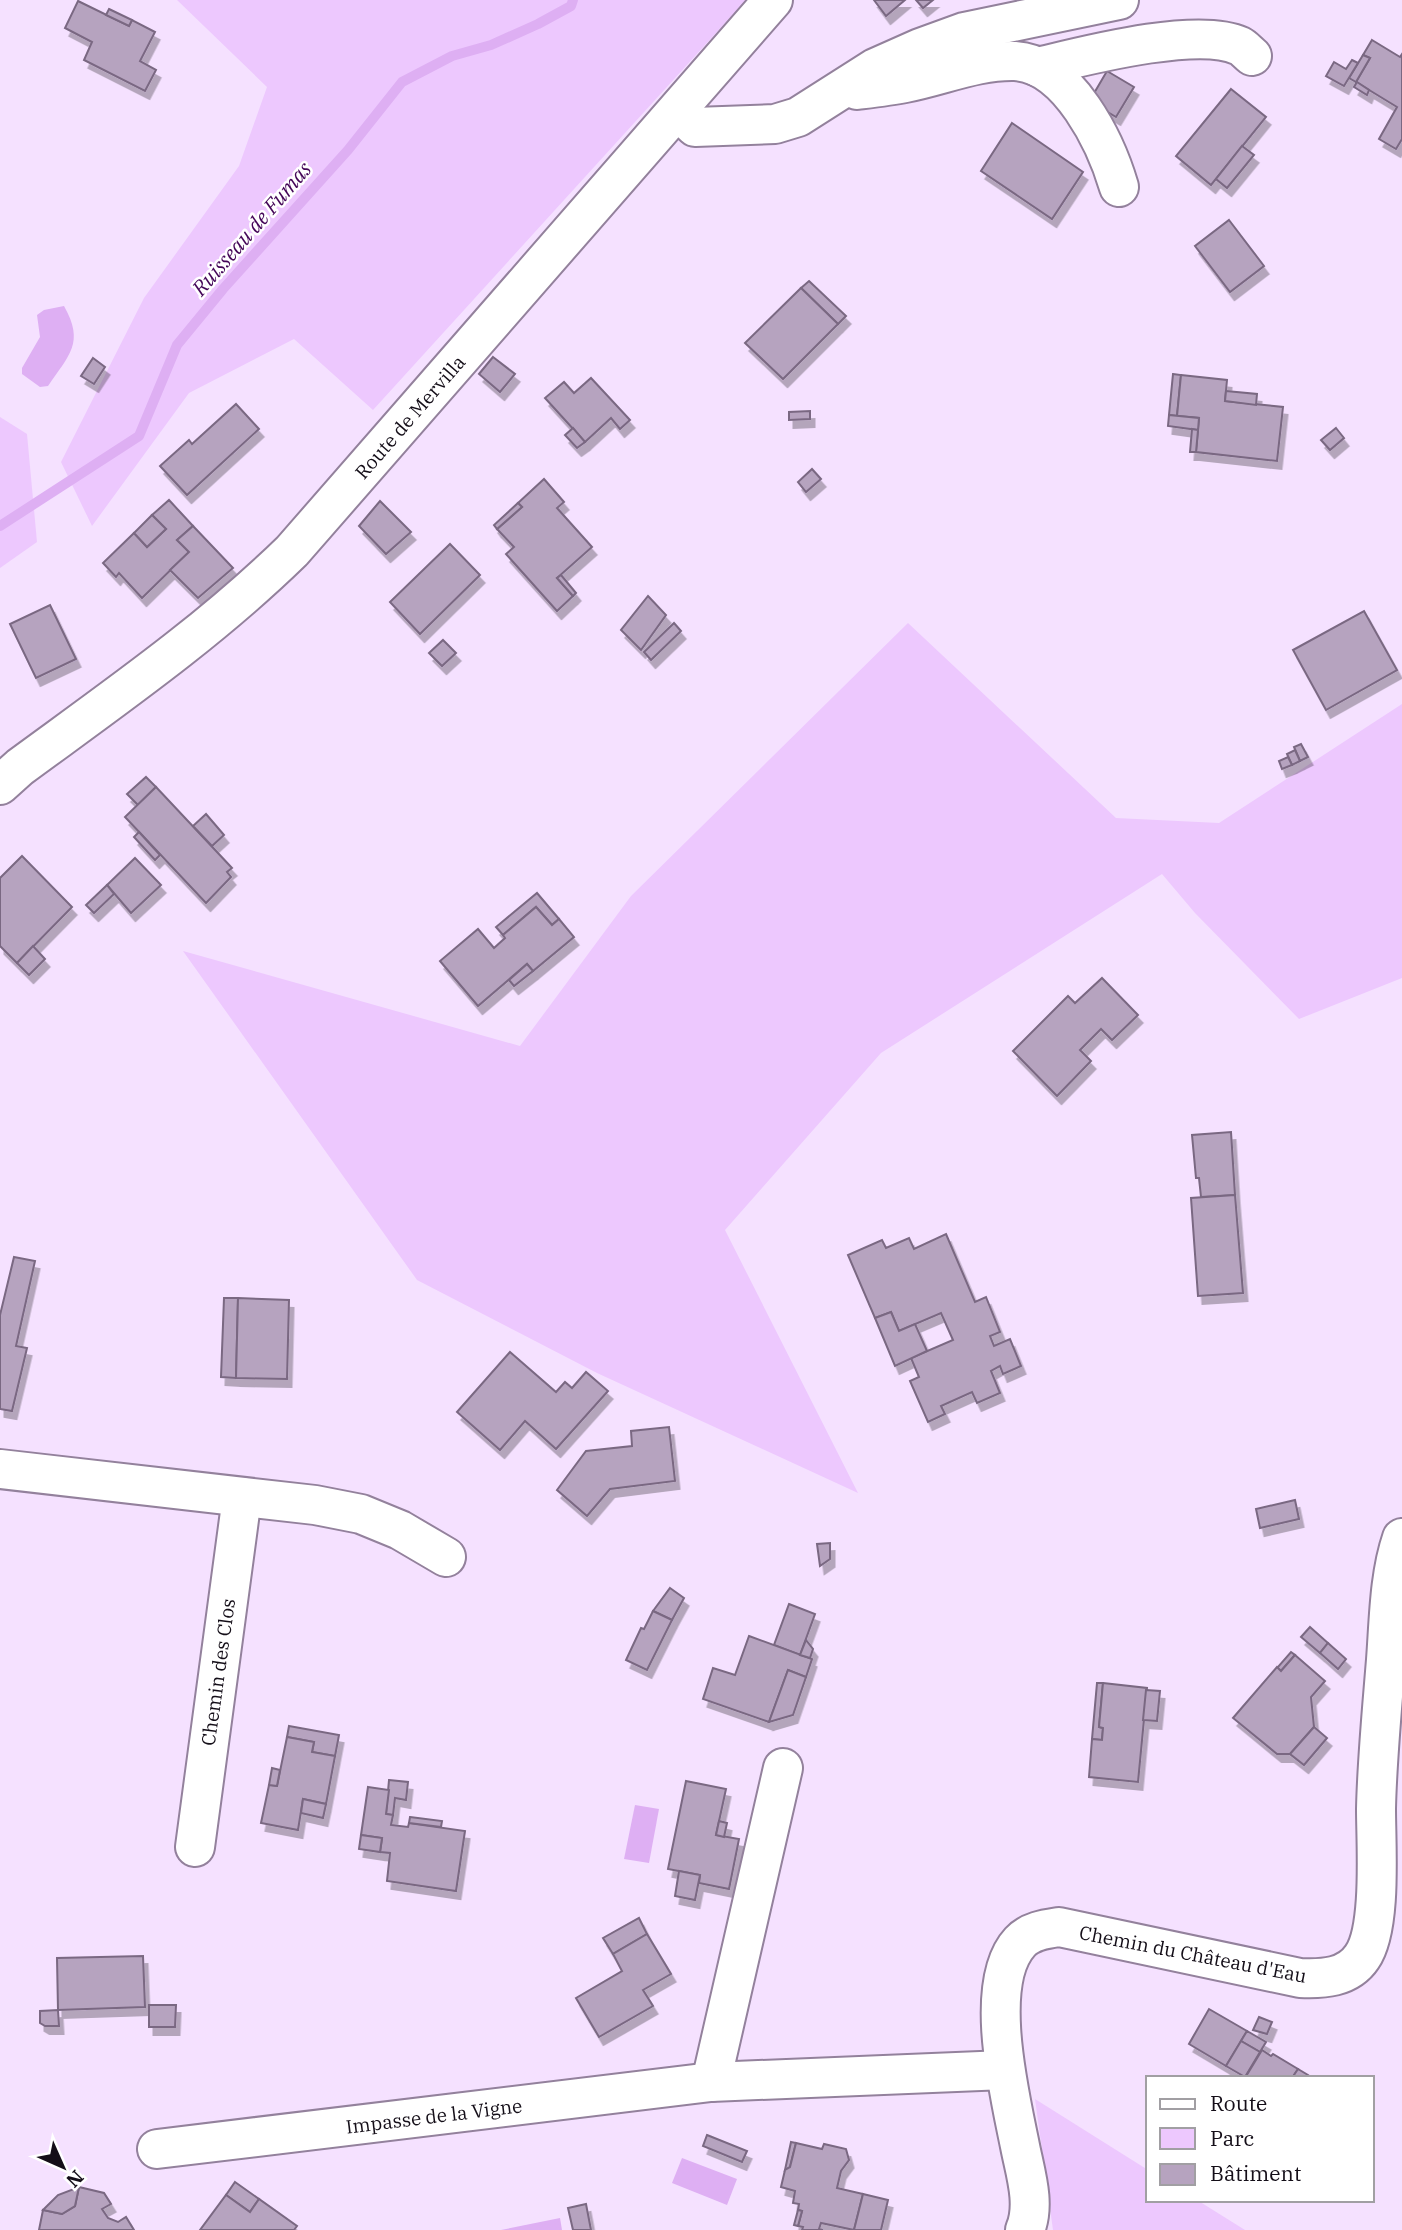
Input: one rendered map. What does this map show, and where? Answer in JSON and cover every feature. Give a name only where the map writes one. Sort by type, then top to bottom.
[{"type":"street","name":"Route de Mervilla","points":[[0,785],[184,647],[249,593],[284,559],[773,0]]},
{"type":"street","points":[[678,111],[695,127],[775,124],[798,117],[875,68],[964,32],[1119,0]]},
{"type":"street","points":[[1038,67],[1096,54],[1204,38],[1242,46],[1252,56]]},
{"type":"street","points":[[835,93],[905,83],[986,62],[1018,61],[1038,67],[1076,99],[1091,121],[1109,154],[1119,187]]},
{"type":"street","points":[[0,1469],[315,1505],[361,1514],[400,1530],[446,1557]]},
{"type":"street","name":"Chemin des Clos","points":[[195,1847],[242,1497]]},
{"type":"street","name":"Chemin du Château d'Eau","points":[[1025,2230],[1030,2197],[1005,2070],[1001,1996],[1006,1965],[1021,1941],[1040,1930],[1059,1927],[1300,1978],[1322,1979],[1345,1973],[1362,1957],[1370,1938],[1374,1916],[1377,1785],[1389,1610],[1402,1538]]},
{"type":"street","points":[[711,2082],[783,1768]]},
{"type":"street","name":"Impasse de la Vigne","points":[[157,2149],[711,2082],[1005,2070]]},
{"type":"green space","points":[[177,0],[746,0],[373,410],[294,339],[189,393],[92,526],[61,462],[144,298],[239,166],[267,87]]},
{"type":"green space","points":[[0,417],[27,434],[37,542],[0,568]]},
{"type":"green space","points":[[908,623],[1116,818],[1219,823],[1402,704],[1402,978],[1299,1019],[1195,913],[1162,874],[881,1053],[725,1230],[858,1493],[597,1373],[417,1280],[183,951],[520,1046],[631,896]]},
{"type":"green space","points":[[1035,2099],[1146,2169],[1146,2202],[1200,2202],[1245,2230],[1053,2230]]},
{"type":"shaded area","points":[[64,306],[73,330],[72,348],[48,386],[40,387],[22,374],[22,368],[40,337],[37,315],[44,310]]},
{"type":"shaded area","points":[[635,1805],[659,1809],[649,1863],[624,1859]]},
{"type":"shaded area","points":[[682,2158],[737,2179],[727,2205],[672,2183]]},
{"type":"shaded area","points":[[560,2218],[562,2230],[501,2230]]},
{"type":"building","points":[[874,0],[905,0],[886,16]]},
{"type":"building","points":[[916,0],[933,0],[923,8]]},
{"type":"building","points":[[78,1],[129,26],[132,20],[155,32],[140,61],[156,70],[145,91],[84,60],[92,42],[65,28]]},
{"type":"building","points":[[109,9],[132,20],[129,26],[106,15]]},
{"type":"building","points":[[1372,40],[1400,57],[1402,54],[1402,139],[1396,149],[1379,139],[1397,107],[1356,82],[1370,58],[1363,55]]},
{"type":"building","points":[[1363,55],[1370,58],[1356,82],[1349,78]]},
{"type":"building","points":[[1352,60],[1358,63],[1344,86],[1326,76],[1334,62],[1346,69]]},
{"type":"building","points":[[1107,71],[1134,87],[1116,117],[1106,111],[1093,95]]},
{"type":"building","points":[[1357,82],[1369,90],[1367,95],[1354,87]]},
{"type":"building","points":[[1231,89],[1266,117],[1211,185],[1176,156]]},
{"type":"building","points":[[1012,123],[1083,172],[1052,219],[981,171]]},
{"type":"building","points":[[1242,146],[1254,155],[1227,188],[1216,179]]},
{"type":"building","points":[[1229,220],[1264,266],[1230,292],[1195,246]]},
{"type":"building","points":[[809,281],[846,316],[838,324],[801,288]]},
{"type":"building","points":[[801,288],[838,324],[783,379],[745,343]]},
{"type":"building","points":[[493,357],[515,374],[500,392],[479,374]]},
{"type":"building","points":[[93,358],[105,367],[94,384],[81,376]]},
{"type":"building","points":[[1173,374],[1181,375],[1177,416],[1169,415]]},
{"type":"building","points":[[1181,375],[1227,380],[1225,401],[1283,407],[1277,461],[1196,452],[1199,418],[1177,416]]},
{"type":"building","points":[[591,378],[630,420],[620,429],[611,418],[585,442],[545,398],[564,382],[574,393]]},
{"type":"building","points":[[1226,391],[1257,394],[1256,405],[1225,401]]},
{"type":"building","points":[[236,404],[259,429],[187,495],[160,466],[189,440],[192,444]]},
{"type":"building","points":[[810,411],[810,419],[789,420],[789,412]]},
{"type":"building","points":[[1169,415],[1199,418],[1198,430],[1168,426]]},
{"type":"building","points":[[573,428],[585,442],[577,448],[565,435]]},
{"type":"building","points":[[1336,428],[1344,438],[1330,450],[1321,440]]},
{"type":"building","points":[[1192,429],[1198,430],[1196,452],[1190,452]]},
{"type":"building","points":[[812,469],[821,479],[806,492],[798,482]]},
{"type":"building","points":[[544,479],[564,502],[557,508],[592,547],[557,578],[573,596],[557,611],[506,554],[514,547],[497,529],[522,507],[518,503]]},
{"type":"building","points":[[169,500],[193,526],[177,540],[189,552],[142,598],[119,573],[116,577],[103,563],[134,533],[147,547],[166,529],[152,515]]},
{"type":"building","points":[[380,501],[411,532],[386,554],[359,526]]},
{"type":"building","points":[[518,503],[522,507],[497,529],[494,525]]},
{"type":"building","points":[[152,515],[166,529],[147,547],[134,533]]},
{"type":"building","points":[[193,526],[233,568],[198,598],[170,570],[189,552],[177,540]]},
{"type":"building","points":[[450,544],[480,575],[420,634],[390,602]]},
{"type":"building","points":[[561,575],[576,593],[573,596],[557,578]]},
{"type":"building","points":[[648,596],[666,615],[641,650],[621,630]]},
{"type":"building","points":[[50,605],[76,659],[36,678],[10,624]]},
{"type":"building","points":[[1364,611],[1397,670],[1326,710],[1293,650]]},
{"type":"building","points":[[674,623],[681,631],[651,660],[644,652]]},
{"type":"building","points":[[443,640],[456,653],[442,666],[429,653]]},
{"type":"building","points":[[1301,744],[1308,757],[1300,761],[1294,747]]},
{"type":"building","points":[[1295,750],[1300,761],[1292,765],[1287,754]]},
{"type":"building","points":[[1288,757],[1292,765],[1282,769],[1279,761]]},
{"type":"building","points":[[146,777],[156,787],[138,805],[127,794]]},
{"type":"building","points":[[156,787],[232,868],[227,872],[231,877],[206,903],[125,817]]},
{"type":"building","points":[[206,814],[224,835],[212,846],[193,826]]},
{"type":"building","points":[[139,832],[160,855],[155,860],[134,837]]},
{"type":"building","points":[[22,856],[72,907],[17,963],[0,946],[0,878]]},
{"type":"building","points":[[135,858],[161,885],[131,913],[107,885]]},
{"type":"building","points":[[107,885],[114,894],[94,913],[86,905]]},
{"type":"building","points":[[537,893],[559,919],[552,925],[536,907],[503,935],[496,927]]},
{"type":"building","points":[[536,907],[552,925],[559,919],[574,937],[533,971],[527,964],[478,1006],[440,961],[478,929],[494,948],[505,938],[503,935]]},
{"type":"building","points":[[33,946],[45,959],[29,975],[17,963]]},
{"type":"building","points":[[527,964],[533,971],[514,986],[509,980]]},
{"type":"building","points":[[1102,978],[1138,1015],[1112,1040],[1101,1029],[1080,1050],[1091,1061],[1057,1096],[1013,1051],[1068,996],[1075,1003]]},
{"type":"building","points":[[1231,1132],[1235,1195],[1201,1197],[1199,1178],[1196,1178],[1192,1135]]},
{"type":"building","points":[[1235,1195],[1243,1293],[1198,1296],[1191,1198]]},
{"type":"building","points":[[946,1234],[975,1302],[986,1297],[1000,1332],[990,1336],[994,1346],[1010,1339],[1021,1366],[1003,1374],[1000,1366],[991,1371],[1000,1393],[977,1403],[972,1392],[941,1406],[945,1414],[928,1422],[910,1381],[919,1377],[911,1358],[953,1340],[941,1313],[899,1331],[891,1312],[875,1318],[848,1255],[882,1240],[886,1248],[909,1238],[914,1249]]},
{"type":"building","points":[[14,1257],[35,1261],[16,1346],[27,1348],[12,1411],[0,1409],[0,1315]]},
{"type":"building","points":[[224,1298],[238,1298],[236,1378],[221,1377]]},
{"type":"building","points":[[238,1298],[289,1300],[287,1379],[236,1378]]},
{"type":"building","points":[[891,1312],[899,1331],[915,1324],[927,1351],[895,1366],[875,1318]]},
{"type":"building","points":[[510,1352],[556,1392],[565,1382],[572,1388],[586,1372],[608,1391],[556,1449],[525,1421],[500,1450],[457,1412]]},
{"type":"building","points":[[669,1427],[675,1481],[610,1489],[587,1516],[557,1490],[586,1451],[632,1446],[631,1431]]},
{"type":"building","points":[[1295,1500],[1299,1519],[1260,1528],[1256,1509]]},
{"type":"building","points":[[830,1543],[830,1559],[820,1566],[817,1544]]},
{"type":"building","points":[[670,1588],[684,1598],[672,1620],[653,1611]]},
{"type":"building","points":[[789,1604],[815,1614],[800,1655],[774,1645]]},
{"type":"building","points":[[653,1611],[672,1620],[647,1670],[626,1660],[641,1628],[644,1629]]},
{"type":"building","points":[[1310,1627],[1328,1643],[1320,1653],[1301,1637]]},
{"type":"building","points":[[749,1636],[812,1659],[806,1677],[788,1670],[769,1722],[703,1699],[713,1668],[735,1675]]},
{"type":"building","points":[[806,1640],[813,1649],[810,1658],[800,1655]]},
{"type":"building","points":[[1328,1643],[1346,1659],[1338,1669],[1320,1653]]},
{"type":"building","points":[[1291,1652],[1295,1655],[1281,1671],[1277,1668]]},
{"type":"building","points":[[1295,1655],[1325,1681],[1311,1697],[1314,1727],[1290,1754],[1277,1754],[1233,1718],[1277,1667],[1281,1671]]},
{"type":"building","points":[[788,1670],[806,1677],[793,1715],[769,1722]]},
{"type":"building","points":[[1097,1683],[1103,1683],[1099,1727],[1103,1728],[1102,1740],[1092,1739]]},
{"type":"building","points":[[1103,1683],[1147,1688],[1138,1782],[1089,1777],[1092,1739],[1102,1740],[1103,1728],[1099,1727]]},
{"type":"building","points":[[1146,1690],[1160,1691],[1157,1721],[1143,1720]]},
{"type":"building","points":[[289,1726],[339,1735],[335,1756],[312,1752],[314,1742],[287,1737]]},
{"type":"building","points":[[1314,1727],[1327,1738],[1304,1765],[1290,1754]]},
{"type":"building","points":[[287,1737],[314,1742],[312,1752],[335,1756],[326,1804],[303,1799],[298,1830],[261,1823],[269,1785],[277,1786]]},
{"type":"building","points":[[272,1768],[280,1770],[277,1786],[269,1785]]},
{"type":"building","points":[[389,1780],[408,1782],[406,1800],[395,1798],[393,1815],[386,1814]]},
{"type":"building","points":[[686,1781],[726,1789],[716,1835],[739,1839],[729,1889],[699,1883],[700,1875],[668,1869]]},
{"type":"building","points":[[368,1787],[389,1790],[386,1814],[393,1815],[391,1825],[408,1827],[409,1823],[465,1831],[456,1891],[387,1881],[390,1853],[380,1852],[382,1838],[361,1835]]},
{"type":"building","points":[[303,1799],[326,1804],[323,1818],[301,1813]]},
{"type":"building","points":[[410,1817],[442,1821],[441,1827],[409,1823]]},
{"type":"building","points":[[719,1821],[727,1823],[724,1837],[716,1835]]},
{"type":"building","points":[[361,1835],[382,1838],[380,1852],[359,1849]]},
{"type":"building","points":[[679,1871],[700,1875],[695,1900],[675,1896]]},
{"type":"building","points":[[639,1918],[647,1934],[613,1954],[603,1938]]},
{"type":"building","points":[[647,1934],[671,1974],[643,1990],[653,2006],[599,2037],[576,1998],[622,1971],[613,1954]]},
{"type":"building","points":[[143,1956],[145,2007],[58,2010],[57,1958]]},
{"type":"building","points":[[149,2005],[176,2005],[175,2027],[149,2027]]},
{"type":"building","points":[[1209,2009],[1247,2031],[1226,2066],[1189,2044]]},
{"type":"building","points":[[58,2010],[59,2026],[45,2026],[40,2023],[40,2011]]},
{"type":"building","points":[[1259,2017],[1272,2022],[1267,2034],[1253,2030]]},
{"type":"building","points":[[1247,2031],[1266,2042],[1260,2052],[1241,2041]]},
{"type":"building","points":[[1241,2041],[1260,2052],[1246,2076],[1226,2066]]},
{"type":"building","points":[[1262,2050],[1298,2069],[1293,2076],[1246,2076]]},
{"type":"building","points":[[1298,2069],[1308,2075],[1307,2076],[1293,2076]]},
{"type":"building","points":[[707,2135],[747,2151],[742,2162],[703,2146]]},
{"type":"building","points":[[791,2142],[796,2143],[790,2167],[785,2170]]},
{"type":"building","points":[[796,2143],[822,2149],[824,2144],[846,2149],[849,2160],[841,2171],[837,2188],[863,2194],[854,2230],[821,2223],[819,2229],[823,2230],[802,2230],[803,2227],[798,2226],[802,2211],[798,2210],[799,2204],[793,2203],[795,2191],[781,2187]]},
{"type":"building","points":[[235,2182],[259,2199],[250,2212],[226,2195]]},
{"type":"building","points":[[79,2187],[104,2193],[111,2204],[102,2209],[108,2218],[118,2222],[126,2217],[134,2230],[39,2230],[43,2210],[62,2214],[75,2206]]},
{"type":"building","points":[[79,2187],[75,2206],[62,2214],[43,2210],[58,2195]]},
{"type":"building","points":[[863,2194],[888,2200],[881,2230],[854,2230]]},
{"type":"building","points":[[226,2195],[250,2212],[259,2199],[297,2226],[294,2230],[200,2230]]},
{"type":"building","points":[[586,2204],[591,2230],[573,2230],[568,2208]]},
{"type":"building","points":[[798,2210],[802,2211],[798,2226],[794,2225]]},
{"type":"waterway","name":"Ruisseau de Fumas","points":[[0,526],[139,436],[177,345],[223,289],[348,150],[402,82],[452,56],[491,45],[538,24],[571,6],[573,0]]}]
